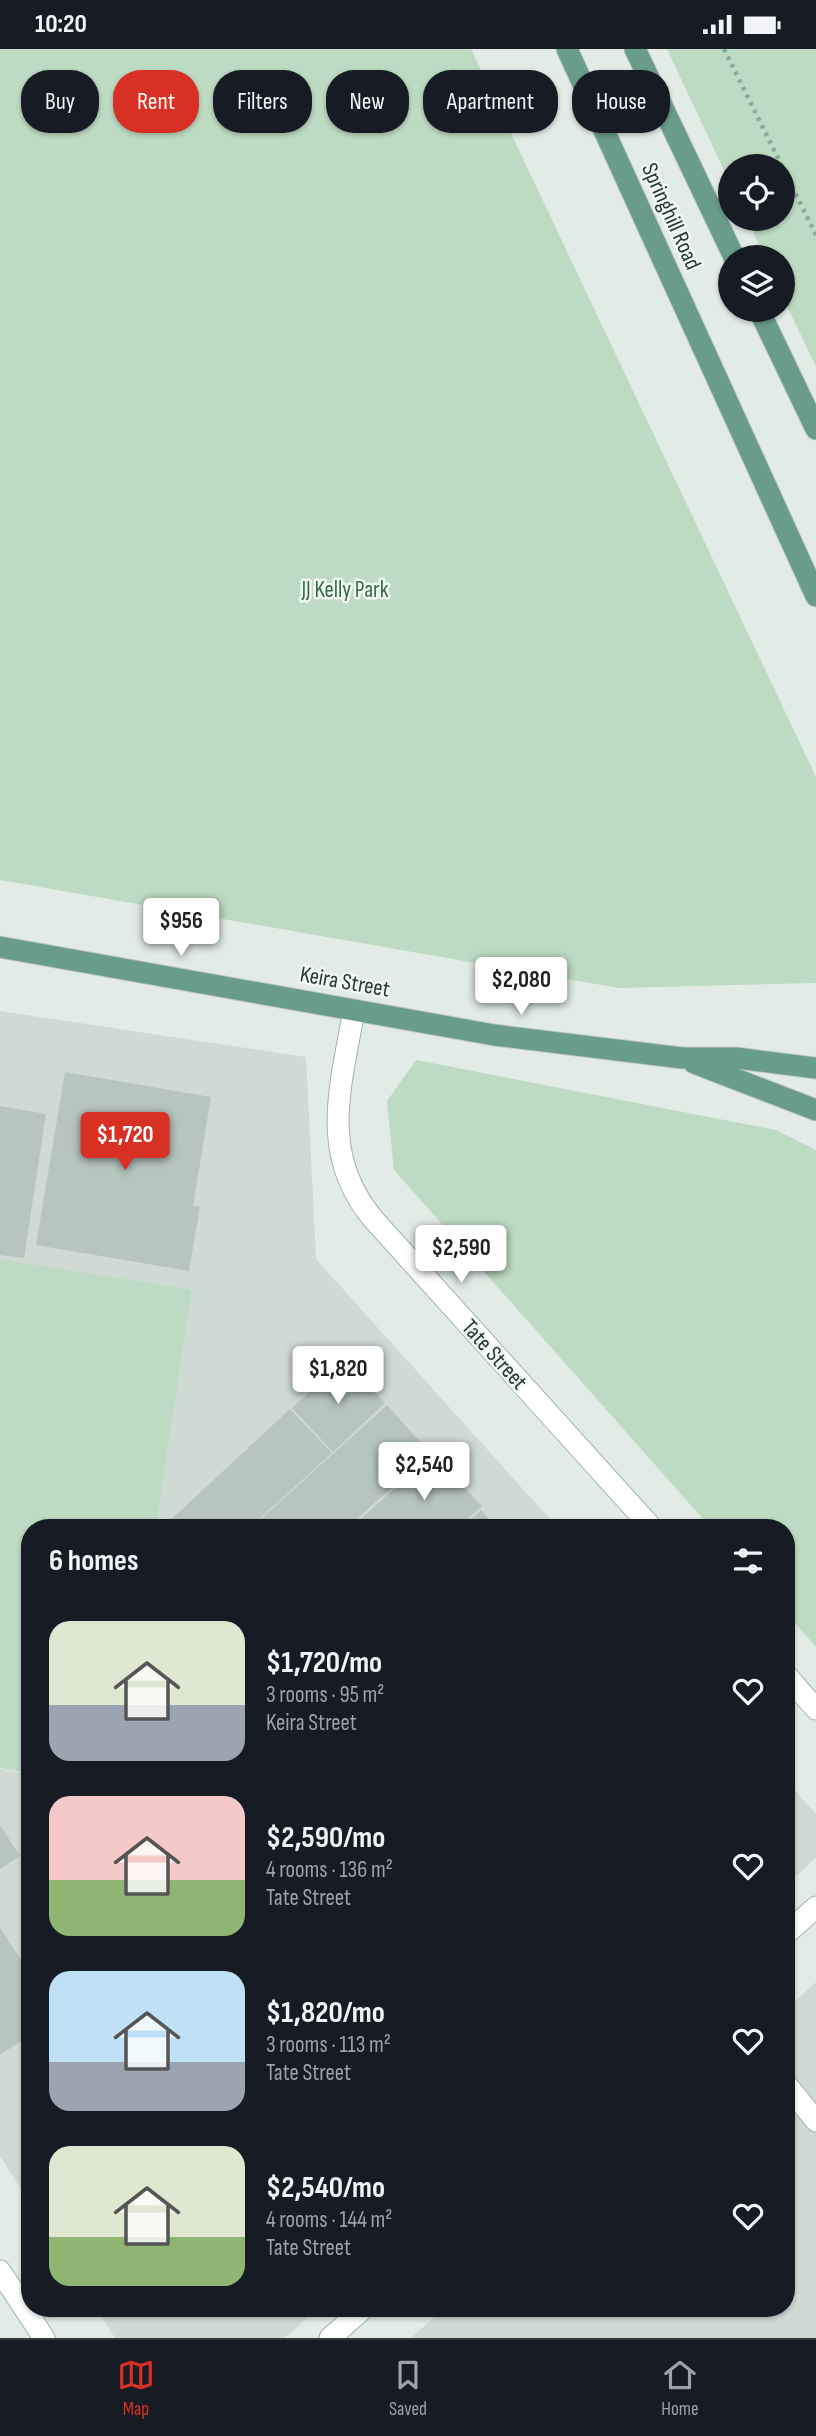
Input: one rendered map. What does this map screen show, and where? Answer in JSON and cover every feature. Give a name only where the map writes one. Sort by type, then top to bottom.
[{"type":"main road","name":"Springhill Road","points":[[567,49],[816,596]]},
{"type":"main road","name":"Springhill Road","points":[[635,49],[728,245]]},
{"type":"main road","points":[[765,322],[816,429]]},
{"type":"main road","name":"Keira Street","points":[[0,947],[494,1035],[682,1058],[736,1058],[816,1068]]},
{"type":"main road","name":"Keira Street","points":[[682,1058],[816,1110]]},
{"type":"street","name":"Tate Street","points":[[354,1010],[340,1093],[338,1125],[340,1157],[350,1186],[373,1220],[644,1519]]},
{"type":"street","points":[[795,1685],[816,1709]]},
{"type":"street","points":[[795,1926],[816,1907]]},
{"type":"street","points":[[795,2095],[816,2121]]},
{"type":"street","points":[[0,2271],[21,2303]]},
{"type":"street","points":[[30,2317],[44,2338]]},
{"type":"street","points":[[330,2338],[354,2317]]},
{"type":"path","points":[[724,49],[816,235]]},
{"type":"shaded area","points":[[0,1011],[306,1057],[316,1259],[550,1519],[157,1519],[192,1291],[0,1259]]},
{"type":"shaded area","points":[[0,1769],[21,1772],[21,2189],[0,2156]]},
{"type":"shaded area","points":[[795,1790],[816,1814],[816,1858],[795,1877]]},
{"type":"shaded area","points":[[816,1982],[816,2338],[411,2338],[435,2317],[795,2317],[795,2001]]},
{"type":"shaded area","points":[[102,2317],[308,2317],[285,2338],[115,2338]]},
{"type":"green space","name":"JJ Kelly Park","points":[[0,49],[471,49],[481,70],[423,70],[423,133],[511,133],[816,777],[816,983],[619,988],[0,880]]},
{"type":"green space","points":[[667,49],[816,49],[816,367],[795,322],[795,245],[759,245],[753,231],[795,231],[795,154],[718,154],[718,157]]},
{"type":"green space","points":[[416,1060],[776,1130],[816,1150],[816,1647],[795,1623],[795,1519],[703,1519],[394,1170],[387,1101]]},
{"type":"green space","points":[[0,1259],[192,1290],[157,1519],[21,1519],[21,1772],[0,1768]]},
{"type":"building","points":[[65,1072],[211,1097],[193,1206],[200,1207],[189,1271],[36,1245]]},
{"type":"building","points":[[0,1106],[46,1114],[24,1258],[0,1255]]},
{"type":"building","points":[[344,1360],[385,1403],[333,1452],[292,1408]]},
{"type":"building","points":[[387,1405],[430,1453],[357,1519],[261,1519]]},
{"type":"building","points":[[290,1409],[332,1453],[259,1519],[172,1519]]},
{"type":"building","points":[[432,1454],[482,1506],[468,1519],[361,1519]]},
{"type":"building","points":[[481,1510],[489,1519],[471,1519]]},
{"type":"building","points":[[0,1825],[20,1856],[0,1869]]},
{"type":"building","points":[[0,1928],[21,1960],[21,2041],[0,2055]]}]
